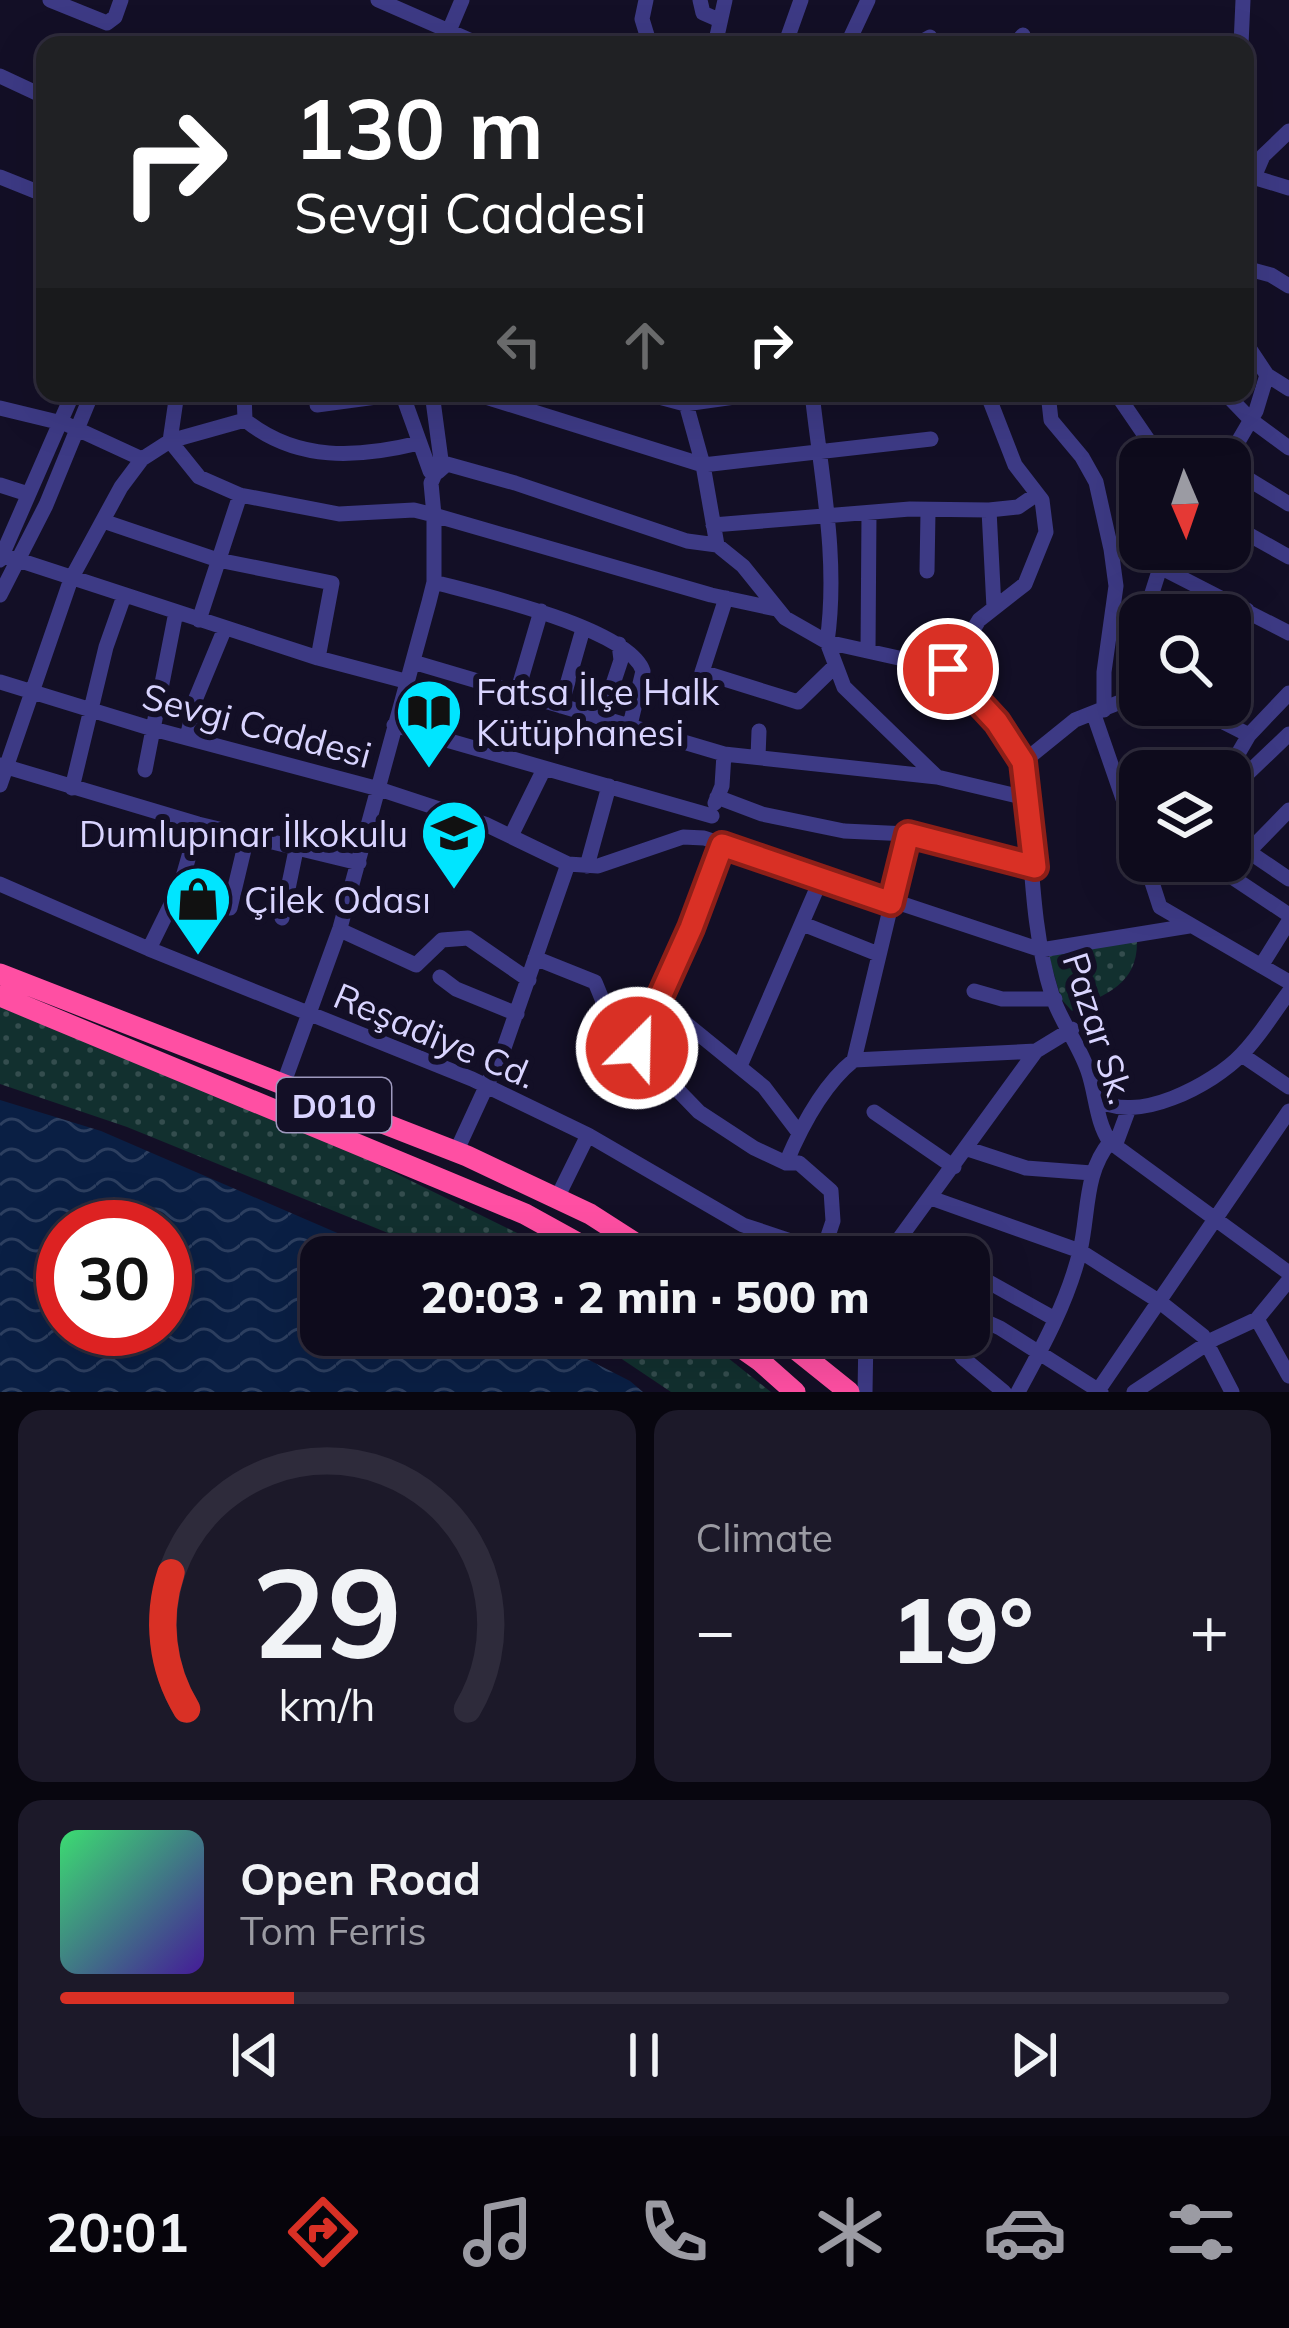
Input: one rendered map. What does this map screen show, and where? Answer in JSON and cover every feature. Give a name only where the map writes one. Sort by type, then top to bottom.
[{"type":"highway","name":"D010","points":[[0,974],[456,1152],[590,1214],[625,1236]]},
{"type":"highway","name":"D010","points":[[0,997],[525,1214],[565,1236]]},
{"type":"highway","points":[[749,1356],[794,1392]]},
{"type":"highway","points":[[804,1356],[849,1392]]},
{"type":"street","points":[[50,0],[107,22],[121,0]]},
{"type":"street","points":[[378,0],[417,7],[445,36]]},
{"type":"street","points":[[448,36],[461,0]]},
{"type":"street","points":[[627,0],[642,19],[647,36]]},
{"type":"street","points":[[642,19],[646,0]]},
{"type":"street","points":[[700,0],[700,9],[716,12],[725,0]]},
{"type":"street","points":[[788,36],[801,0]]},
{"type":"street","points":[[844,0],[867,4],[851,36]]},
{"type":"street","points":[[1241,36],[1243,0]]},
{"type":"street","points":[[0,76],[36,93]]},
{"type":"street","points":[[1254,170],[1289,131]]},
{"type":"street","points":[[0,177],[36,191]]},
{"type":"street","points":[[1254,177],[1289,188]]},
{"type":"street","points":[[1254,270],[1289,286]]},
{"type":"street","points":[[1254,355],[1267,375],[1289,389]]},
{"type":"street","points":[[1242,438],[1267,375]]},
{"type":"street","points":[[0,595],[21,561],[68,427],[72,402]]},
{"type":"street","points":[[86,402],[28,494],[1,556],[318,658],[405,681]]},
{"type":"street","points":[[176,402],[170,441],[199,477],[240,494],[339,514],[414,510],[776,609]]},
{"type":"street","points":[[244,402],[245,420]]},
{"type":"street","points":[[407,402],[430,471],[438,472]]},
{"type":"street","points":[[434,402],[441,460],[438,472]]},
{"type":"street","points":[[502,402],[704,465],[931,439]]},
{"type":"street","points":[[685,402],[704,465],[717,545]]},
{"type":"street","points":[[813,402],[833,599],[827,642],[834,667],[844,687],[937,777]]},
{"type":"street","points":[[935,664],[954,662],[979,620],[1025,584],[1046,532],[1045,510],[1015,465],[990,402]]},
{"type":"street","points":[[1049,402],[1051,420],[1096,482],[1111,549],[1116,586],[1099,712],[1119,776]]},
{"type":"street","points":[[1121,402],[1146,438]]},
{"type":"street","points":[[1234,402],[1289,448]]},
{"type":"street","points":[[0,408],[68,427],[142,459]]},
{"type":"street","points":[[0,785],[70,579],[142,459],[170,441],[245,420]]},
{"type":"street","points":[[245,420],[266,436],[325,454],[369,455],[419,443]]},
{"type":"street","points":[[283,1085],[340,930],[413,662],[434,582],[430,483],[447,464],[687,541],[717,545],[743,566],[784,619],[827,642],[948,669],[997,722],[1023,762],[1075,720],[1119,703]]},
{"type":"street","points":[[1251,478],[1289,504]]},
{"type":"street","points":[[0,484],[28,494]]},
{"type":"street","points":[[199,620],[240,494]]},
{"type":"street","points":[[713,525],[826,514],[989,510],[1018,507],[1037,494]]},
{"type":"street","points":[[989,510],[994,608]]},
{"type":"street","points":[[927,571],[928,512]]},
{"type":"street","points":[[868,651],[869,514]]},
{"type":"street","points":[[103,521],[218,560],[332,583],[318,658]]},
{"type":"street","points":[[1251,535],[1288,554]]},
{"type":"street","points":[[1166,570],[1215,594]]},
{"type":"street","points":[[434,582],[541,611],[619,644],[640,660],[643,670],[630,725]]},
{"type":"street","points":[[72,788],[124,596]]},
{"type":"street","points":[[726,598],[702,672],[798,702],[834,667]]},
{"type":"street","points":[[517,693],[541,611]]},
{"type":"street","points":[[145,770],[176,612]]},
{"type":"street","points":[[1251,612],[1289,633]]},
{"type":"street","points":[[187,738],[196,698],[226,628]]},
{"type":"street","points":[[561,706],[583,629]]},
{"type":"street","points":[[602,717],[621,660],[619,644]]},
{"type":"street","points":[[413,662],[724,754],[937,777],[1026,798]]},
{"type":"street","name":"Sevgi Caddesi","points":[[0,682],[153,729],[379,789],[485,824],[568,864],[598,866],[682,837],[715,843],[1041,950]]},
{"type":"street","points":[[1242,750],[1289,693]]},
{"type":"street","points":[[394,725],[712,816]]},
{"type":"street","points":[[1232,726],[1250,735]]},
{"type":"street","points":[[758,757],[759,731]]},
{"type":"street","points":[[1251,769],[1289,734]]},
{"type":"street","points":[[638,1046],[691,928],[715,843],[712,816],[722,786],[724,754]]},
{"type":"street","name":"Pazar Sk.","points":[[1023,762],[1041,950],[1054,999],[1099,1099],[1101,1129],[1112,1144],[1289,1276]]},
{"type":"street","points":[[3,766],[198,824],[358,863]]},
{"type":"street","points":[[511,836],[544,769]]},
{"type":"street","points":[[587,866],[609,786]]},
{"type":"street","points":[[717,797],[762,814],[844,831],[908,834],[1034,867]]},
{"type":"street","points":[[1251,849],[1289,811]]},
{"type":"street","points":[[149,949],[181,884],[198,824]]},
{"type":"street","points":[[854,1060],[908,834]]},
{"type":"street","points":[[230,908],[247,837]]},
{"type":"street","points":[[282,918],[296,850]]},
{"type":"street","points":[[1251,854],[1289,878]]},
{"type":"street","points":[[456,1152],[517,1013],[568,864]]},
{"type":"street","points":[[740,1066],[821,879]]},
{"type":"street","points":[[1151,882],[1160,907],[1289,982]]},
{"type":"street","points":[[1238,882],[1289,918],[1261,966]]},
{"type":"street","name":"Reşadiye Cd.","points":[[0,884],[487,1086],[588,1135],[743,1225],[772,1236]]},
{"type":"street","points":[[803,924],[878,954]]},
{"type":"street","points":[[1041,950],[1189,926]]},
{"type":"street","points":[[340,930],[416,965],[442,940],[468,938],[529,980]]},
{"type":"street","points":[[535,958],[595,982],[618,1038],[638,1046],[699,1112],[754,1148],[786,1163],[799,1163],[831,1191],[833,1222],[826,1236]]},
{"type":"street","points":[[440,977],[517,1013]]},
{"type":"street","points":[[974,991],[1002,999],[1054,999]]},
{"type":"street","points":[[1099,1099],[1110,1108],[1128,1111],[1179,1095],[1213,1077],[1242,1055],[1289,992]]},
{"type":"street","points":[[657,1000],[740,1066],[799,1133]]},
{"type":"street","points":[[903,1236],[1036,1051],[1071,1029]]},
{"type":"street","points":[[786,1163],[799,1133],[839,1072],[854,1060],[1036,1051]]},
{"type":"street","points":[[1242,1055],[1289,1087]]},
{"type":"street","points":[[1018,1392],[1040,1353],[1080,1251],[1096,1160],[1112,1144],[1128,1111]]},
{"type":"street","points":[[990,1323],[1099,1391],[1289,1111]]},
{"type":"street","points":[[874,1112],[955,1167]]},
{"type":"street","points":[[556,1200],[588,1135]]},
{"type":"street","points":[[968,1149],[1026,1168],[1093,1174]]},
{"type":"street","points":[[932,1198],[1080,1251],[1160,1302],[1208,1344],[1232,1392]]},
{"type":"street","points":[[1134,1392],[1257,1319],[1289,1276]]},
{"type":"street","points":[[990,1282],[1055,1318]]},
{"type":"street","points":[[1257,1319],[1289,1376]]},
{"type":"street","points":[[865,1392],[866,1356]]},
{"type":"street","points":[[962,1356],[1004,1392]]},
{"type":"green space","points":[[1137,940],[1132,968],[1118,986],[1072,1011],[1061,999],[1049,956]]},
{"type":"green space","points":[[0,1007],[330,1141],[523,1236],[395,1236],[127,1127],[0,1084]]},
{"type":"green space","points":[[617,1356],[726,1356],[771,1392],[671,1392]]},
{"type":"water","points":[[0,1100],[101,1131],[344,1236],[300,1236],[300,1356],[581,1356],[643,1392],[0,1392]]},
{"type":"place","name":"Fatsa İlçe Halk Kütüphanesi","points":[[429,771]]},
{"type":"place","name":"Dumlupınar İlkokulu","points":[[454,892]]},
{"type":"place","name":"Çilek Odası","points":[[198,958]]},
{"type":"route","points":[[637,1048],[722,845],[891,903],[908,834],[1035,867],[1023,762],[997,722],[948,669]]}]
